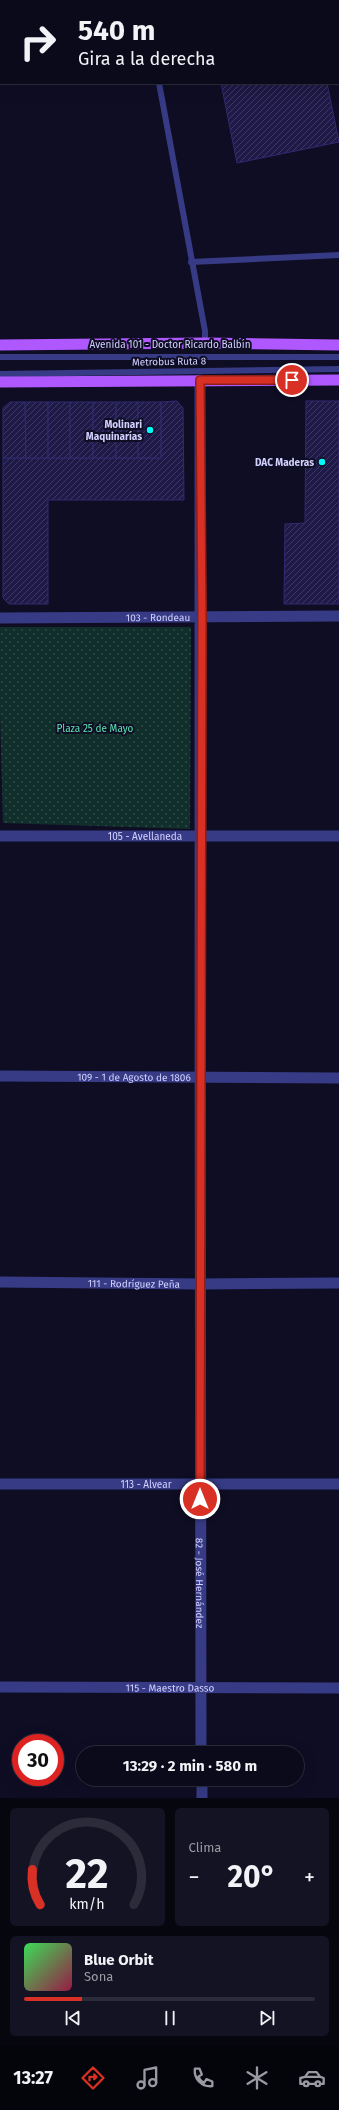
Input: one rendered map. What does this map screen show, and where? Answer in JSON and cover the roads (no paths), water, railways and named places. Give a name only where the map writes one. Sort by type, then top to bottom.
[{"type":"main road","name":"Avenida 101 - Doctor Ricardo Balbín","points":[[0,345],[205,343],[339,345]]},
{"type":"main road","points":[[0,382],[339,380]]},
{"type":"street","name":"82 - José Hernández","points":[[200,380],[202,617],[200,837],[201,1746]]},
{"type":"street","name":"103 - Rondeau","points":[[0,618],[339,616]]},
{"type":"street","name":"105 - Avellaneda","points":[[0,836],[339,836]]},
{"type":"street","name":"109 - 1 de Agosto de 1806","points":[[0,1076],[339,1078]]},
{"type":"street","name":"111 - Rodríguez Peña","points":[[0,1282],[200,1284],[339,1283]]},
{"type":"street","name":"113 - Alvear","points":[[0,1484],[339,1484]]},
{"type":"street","name":"115 - Maestro Dasso","points":[[0,1687],[339,1688]]},
{"type":"street","points":[[202,1786],[202,1798]]},
{"type":"lane","points":[[159,84],[205,331],[205,343]]},
{"type":"lane","points":[[191,262],[339,255]]},
{"type":"lane","name":"Metrobus Ruta 8","points":[[0,357],[339,357]]},
{"type":"lane","name":"Metrobus Ruta 8","points":[[0,374],[339,369]]},
{"type":"place","name":"Molinari Maquinarías","points":[[150,430]]},
{"type":"place","name":"DAC Maderas","points":[[322,462]]},
{"type":"park label","name":"Plaza 25 de Mayo","points":[[95,728]]}]
